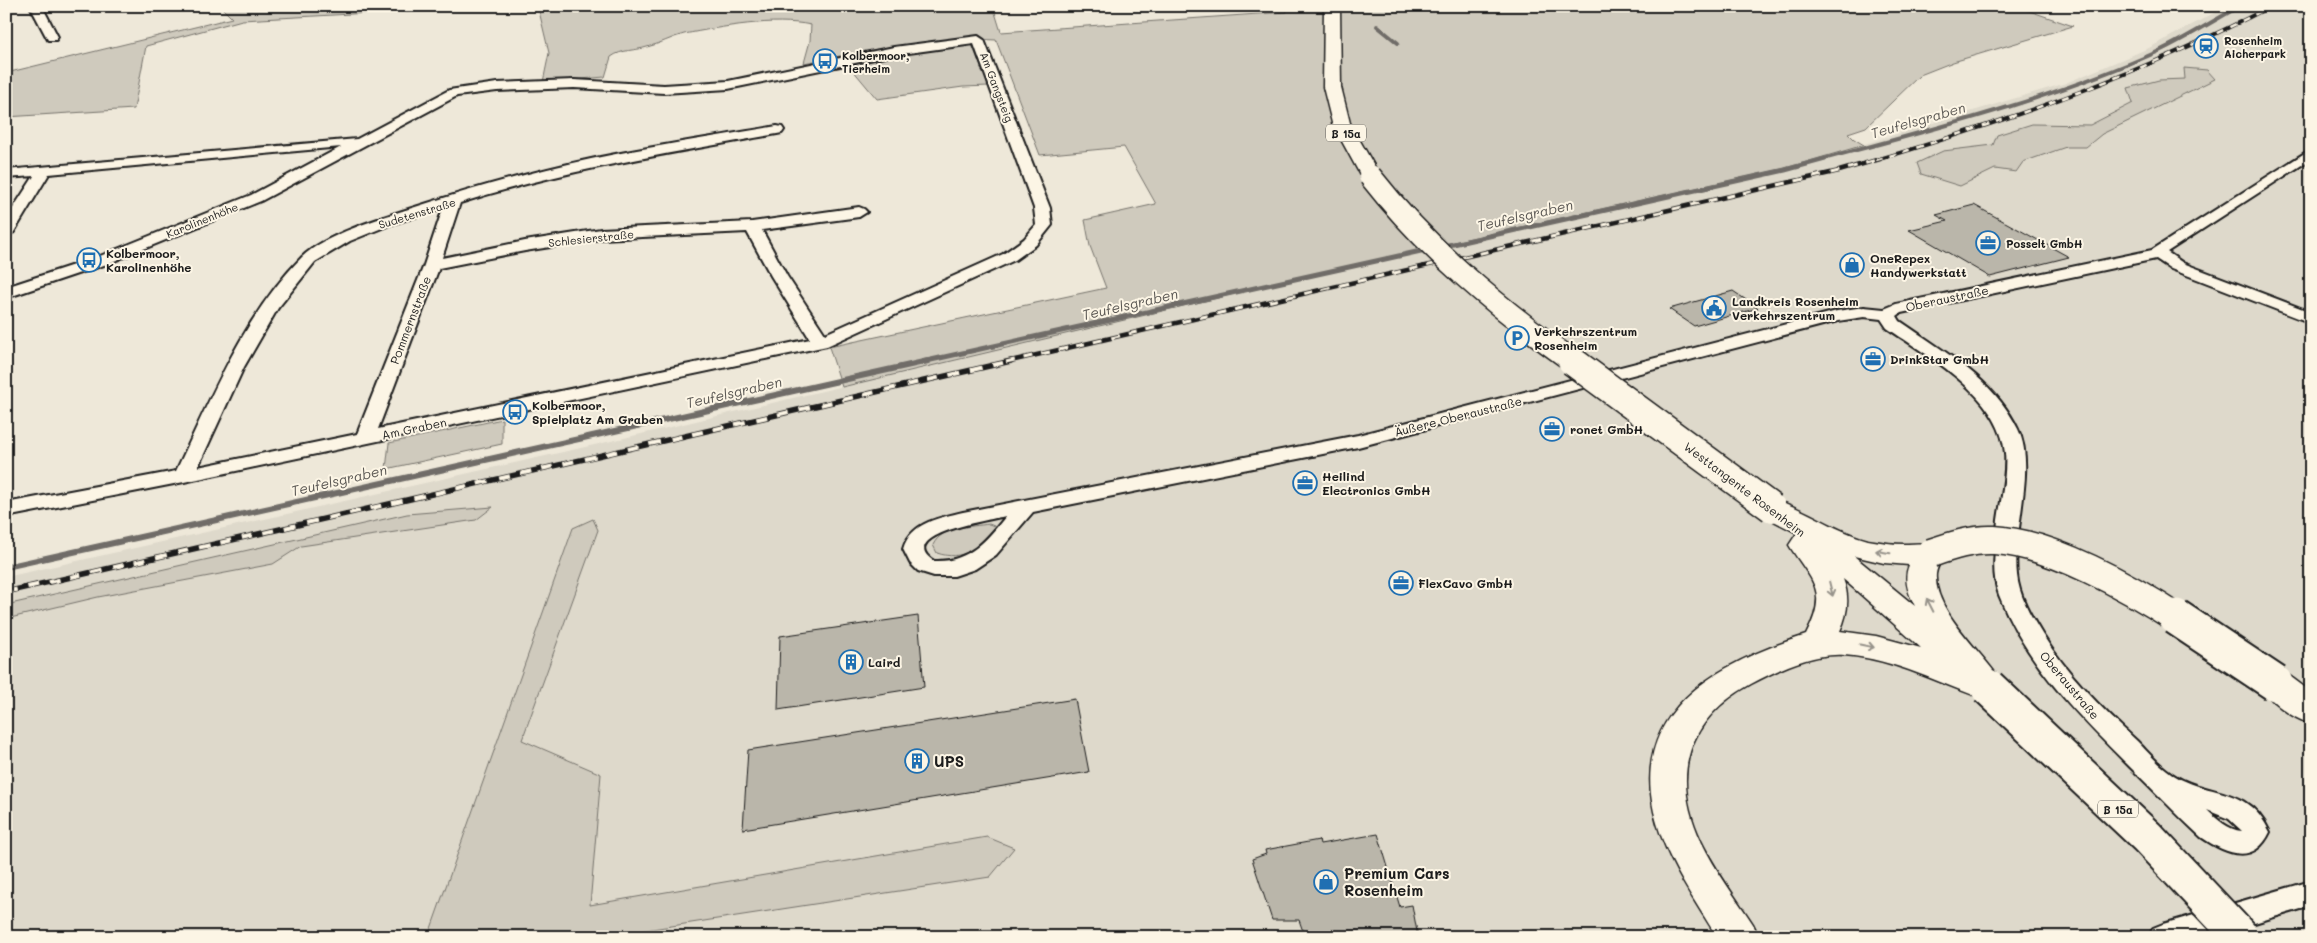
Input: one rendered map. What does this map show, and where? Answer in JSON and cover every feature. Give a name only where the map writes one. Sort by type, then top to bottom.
[{"type":"highway","name":"Westtangente Rosenheim","points":[[1332,6],[1332,87],[1341,123],[1370,176],[1420,236],[1484,293],[1540,338],[1772,508],[1861,577],[1988,687],[2147,837],[2242,937]]},
{"type":"highway","points":[[1772,508],[1823,534],[1861,548],[1885,553],[1931,553],[1954,545],[1993,540],[2017,543],[2075,561],[2106,576],[2146,600],[2275,683],[2311,711]]},
{"type":"highway","points":[[1772,508],[1827,574],[1833,597],[1831,622],[1818,644]]},
{"type":"highway","points":[[1931,553],[1921,574],[1926,598],[1941,626],[1988,687]]},
{"type":"highway","points":[[1739,937],[1686,849],[1671,807],[1668,766],[1676,738],[1692,711],[1731,677],[1760,664],[1818,644],[1859,645],[1893,652],[1988,687]]},
{"type":"street","points":[[52,6],[37,8],[52,37]]},
{"type":"street","name":"Am Gangsteig","points":[[574,84],[664,89],[728,85],[884,53],[978,40],[1042,208],[1044,225],[1030,242],[1009,257],[821,342]]},
{"type":"street","name":"Karolinenhöhe","points":[[6,292],[101,261],[256,198],[454,93],[497,87],[574,84]]},
{"type":"street","name":"Sudetenstraße","points":[[184,476],[235,367],[271,306],[309,259],[344,238],[387,221],[453,202],[494,187],[591,162],[777,130]]},
{"type":"street","name":"Karolinenhöhe","points":[[6,174],[363,141]]},
{"type":"street","name":"Oberaustraße","points":[[2159,779],[2081,700],[2038,645],[2016,609],[2009,592],[2005,568],[2016,453],[2008,424],[1978,388],[1958,371],[1893,324],[1887,314],[1896,309],[2158,254],[2160,250],[2311,153]]},
{"type":"street","points":[[6,232],[44,171]]},
{"type":"street","name":"Pommernstraße","points":[[365,438],[432,265],[453,202]]},
{"type":"street","name":"Schlesierstraße","points":[[432,265],[525,246],[601,234],[752,227],[859,212]]},
{"type":"street","points":[[752,227],[779,276],[821,342]]},
{"type":"street","points":[[2158,254],[2177,266],[2311,318]]},
{"type":"street","name":"Äußere Oberaustraße","points":[[1025,507],[985,554],[969,565],[951,570],[933,569],[922,564],[916,557],[914,550],[916,541],[931,528],[942,524],[1025,507],[1403,430],[1837,316],[1864,312],[1887,314]]},
{"type":"street","name":"Am Graben","points":[[6,510],[184,476],[821,342]]},
{"type":"street","points":[[2163,937],[2311,893]]},
{"type":"shaded area","points":[[220,6],[443,6],[443,9],[242,20],[146,46],[134,109],[6,117],[6,73],[232,18]]},
{"type":"shaded area","points":[[533,6],[993,6],[1001,32],[1287,12],[1285,6],[2015,6],[2073,26],[1953,62],[1920,75],[1866,127],[1848,133],[1864,145],[1782,169],[1462,240],[842,387],[829,347],[1106,288],[1090,246],[1085,220],[1156,204],[1124,147],[1040,155],[996,40],[972,39],[924,42],[804,63],[810,41],[811,25],[764,22],[684,34],[652,46],[620,53],[611,57],[605,77],[543,82],[549,53],[539,11]]},
{"type":"shaded area","points":[[2227,6],[2311,6],[2311,937],[6,937],[6,577],[603,443],[1462,240],[1782,169],[2066,83],[2149,48]]},
{"type":"shaded area","points":[[972,45],[989,86],[963,87],[877,99],[847,63],[932,48]]},
{"type":"shaded area","points":[[2184,68],[2207,70],[2215,79],[2102,134],[2086,147],[2066,147],[2023,162],[2016,172],[1995,169],[1960,186],[1921,174],[1917,163],[1943,151],[1993,145],[1997,135],[2032,124],[2090,125],[2133,103],[2128,88],[2159,80],[2185,79]]},
{"type":"shaded area","points":[[502,419],[502,444],[386,469],[389,443]]},
{"type":"shaded area","points":[[493,507],[476,520],[301,546],[273,564],[98,597],[6,619],[6,605],[407,514]]},
{"type":"shaded area","points":[[593,519],[598,530],[522,740],[601,774],[590,905],[987,837],[1014,848],[990,877],[600,937],[428,937],[573,528]]},
{"type":"shaded area","points":[[989,524],[994,526],[995,529],[976,547],[962,554],[955,556],[937,553],[933,545],[943,534],[957,528]]},
{"type":"building","name":"Posselt GmbH","points":[[1974,205],[2069,257],[1990,277],[1909,230],[1947,221],[1936,215]]},
{"type":"building","name":"Landkreis Rosenheim Verkehrszentrum","points":[[1733,291],[1758,308],[1694,326],[1669,309]]},
{"type":"building","name":"Laird","points":[[918,616],[924,687],[778,710],[780,636]]},
{"type":"building","name":"UPS","points":[[1075,699],[1089,772],[743,829],[748,750]]},
{"type":"building","name":"Premium Cars Rosenheim","points":[[1378,834],[1400,907],[1412,905],[1418,937],[1305,937],[1299,920],[1272,920],[1252,859],[1266,854],[1265,850],[1319,840],[1320,844]]},
{"type":"waterway","name":"Teufelsgraben","points":[[1820,160],[1906,137],[2075,85],[2157,52],[2240,6]]},
{"type":"waterway","points":[[1377,26],[1398,43]]},
{"type":"waterway","name":"Teufelsgraben","points":[[1440,247],[1785,170],[1825,159]]},
{"type":"waterway","name":"Teufelsgraben","points":[[922,362],[1430,249]]},
{"type":"waterway","name":"Teufelsgraben","points":[[6,567],[928,361]]},
{"type":"railway","points":[[1876,160],[1978,128],[2077,93],[2175,53],[2271,6]]},
{"type":"railway","points":[[1006,362],[1839,171],[1880,159]]},
{"type":"railway","points":[[6,592],[1011,361]]},
{"type":"place","name":"Rosenheim Aicherpark","points":[[2206,46]]},
{"type":"place","name":"Kolbermoor, Tierheim","points":[[825,61]]},
{"type":"place","name":"Posselt GmbH","points":[[1988,243]]},
{"type":"place","name":"Kolbermoor, Karolinenhöhe","points":[[89,260]]},
{"type":"place","name":"OneRepex Handywerkstatt","points":[[1852,265]]},
{"type":"place","name":"Landkreis Rosenheim Verkehrszentrum","points":[[1714,308]]},
{"type":"place","name":"Verkehrszentrum Rosenheim","points":[[1517,338]]},
{"type":"place","name":"DrinkStar GmbH","points":[[1873,359]]},
{"type":"place","name":"Kolbermoor, Spielplatz Am Graben","points":[[515,412]]},
{"type":"place","name":"ronet GmbH","points":[[1552,429]]},
{"type":"place","name":"Heilind Electronics GmbH","points":[[1305,483]]},
{"type":"place","name":"FlexCavo GmbH","points":[[1401,583]]},
{"type":"place","name":"Laird","points":[[851,662]]},
{"type":"place","name":"UPS","points":[[917,761]]},
{"type":"place","name":"Premium Cars Rosenheim","points":[[1326,882]]}]
